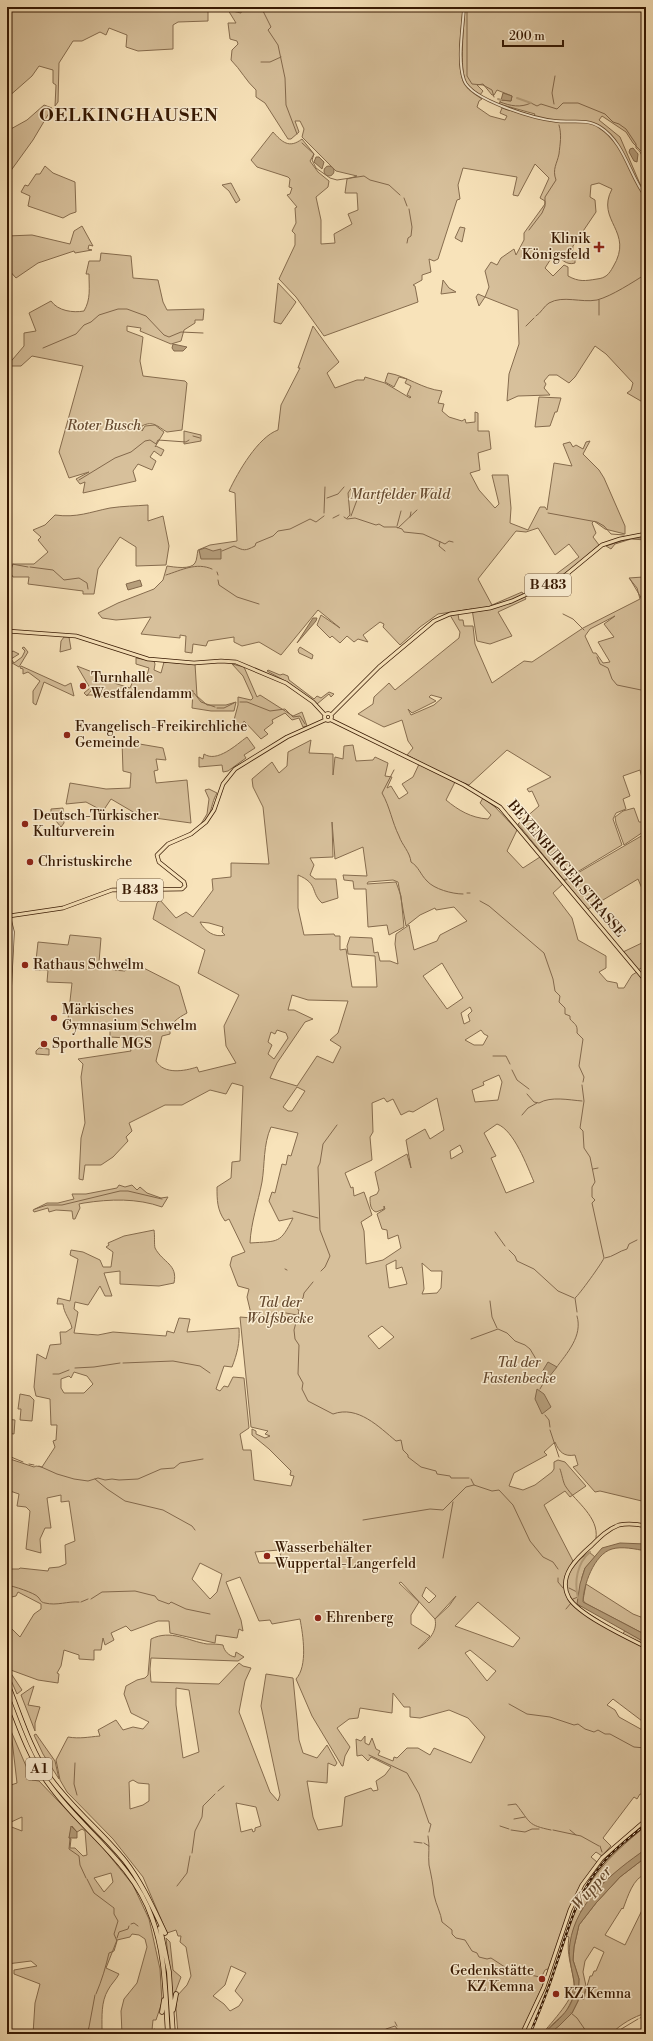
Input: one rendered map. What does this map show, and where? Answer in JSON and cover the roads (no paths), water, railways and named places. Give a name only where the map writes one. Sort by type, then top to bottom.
[{"type":"highway","name":"A 1","points":[[7,1683],[32,1746],[43,1768],[57,1788],[125,1869],[148,1908],[161,1949],[166,1994],[168,2034]]},
{"type":"highway","name":"A 1","points":[[7,1695],[26,1744],[38,1768],[59,1797],[84,1821]]},
{"type":"highway","name":"A 1","points":[[90,1828],[130,1868],[145,1890],[158,1918],[167,1958],[173,2034]]},
{"type":"highway","points":[[158,1918],[165,1933]]},
{"type":"highway","points":[[162,2012],[166,1994]]},
{"type":"highway","points":[[172,2020],[176,1994]]},
{"type":"main road","name":"B 483","points":[[8,914],[63,908],[97,894],[112,890],[178,891],[185,885],[183,881],[156,858],[168,844],[191,834],[206,822],[214,810],[222,784],[235,769],[287,736],[331,718],[379,667],[434,621],[450,614],[498,606],[527,595],[562,578],[595,550],[613,541],[646,534]]},
{"type":"main road","points":[[7,631],[79,636],[148,659],[194,663],[228,661],[243,664],[288,684],[313,702],[331,718]]},
{"type":"main road","points":[[325,720],[326,715]]},
{"type":"main road","name":"BEYENBURGER STRASSE","points":[[331,718],[464,785],[496,804],[518,827],[646,981]]},
{"type":"main road","points":[[646,1526],[623,1524],[606,1533],[573,1563],[568,1574],[566,1586],[568,1596],[576,1606],[592,1617],[646,1647]]},
{"type":"main road","points":[[522,2034],[544,1987],[570,1910],[582,1885],[602,1858],[646,1820]]},
{"type":"street","points":[[464,7],[462,66],[464,80],[468,87],[487,100],[514,110],[553,121],[585,122],[599,126],[610,135],[622,152],[646,197]]},
{"type":"street","points":[[7,1050],[13,932],[8,914]]},
{"type":"waterway","points":[[261,7],[271,27],[268,30],[278,45],[285,78],[286,105],[297,134]]},
{"type":"waterway","points":[[467,7],[467,76],[472,84],[483,85],[492,90],[494,97]]},
{"type":"waterway","points":[[261,62],[270,62],[281,57]]},
{"type":"waterway","points":[[554,104],[552,93],[555,76]]},
{"type":"waterway","points":[[517,98],[531,103]]},
{"type":"waterway","points":[[500,102],[516,106],[523,106],[531,103],[537,106],[541,104],[557,109],[563,103],[578,103],[605,114],[613,122],[626,129],[636,144],[636,148],[641,155],[646,170]]},
{"type":"waterway","points":[[529,230],[542,213],[545,206],[545,197],[556,180],[555,170],[559,154],[560,140],[559,125]]},
{"type":"waterway","points":[[302,143],[314,154],[312,160],[316,168],[330,178],[337,180],[364,176],[370,180],[389,185],[400,195]]},
{"type":"waterway","points":[[404,198],[407,206]]},
{"type":"waterway","points":[[407,243],[408,238],[411,236],[412,227],[409,209]]},
{"type":"waterway","points":[[536,316],[547,304],[554,301],[566,299],[585,301],[597,300],[616,292],[646,274]]},
{"type":"waterway","points":[[599,300],[599,315]]},
{"type":"waterway","points":[[43,348],[76,334],[84,325],[91,322],[99,315],[118,309],[127,309],[146,316],[164,335],[169,337],[181,332],[203,333]]},
{"type":"waterway","points":[[526,326],[534,318]]},
{"type":"waterway","points":[[193,436],[200,438]]},
{"type":"waterway","points":[[79,480],[115,458],[131,452],[145,441],[150,440],[156,444],[158,440],[186,442],[189,440]]},
{"type":"waterway","points":[[324,513],[325,487]]},
{"type":"waterway","points":[[327,498],[338,494],[344,487]]},
{"type":"waterway","points":[[347,518],[350,515],[348,493],[352,487]]},
{"type":"waterway","points":[[351,516],[360,492]]},
{"type":"waterway","points":[[398,528],[417,510]]},
{"type":"waterway","points":[[397,526],[401,511]]},
{"type":"waterway","points":[[410,517],[411,512]]},
{"type":"waterway","points":[[548,513],[597,522],[604,526],[611,534],[624,535]]},
{"type":"waterway","points":[[333,518],[339,515]]},
{"type":"waterway","points":[[222,551],[234,546],[242,550],[249,549],[255,546],[256,543],[273,536],[278,531],[290,529],[310,519],[316,522],[324,516]]},
{"type":"waterway","points":[[344,517],[347,519],[355,518],[376,525],[379,524],[384,527],[396,527],[402,529],[404,532],[423,534],[445,544],[449,541],[453,542]]},
{"type":"waterway","points":[[440,542],[439,546],[445,551]]},
{"type":"waterway","points":[[12,564],[28,567]]},
{"type":"waterway","points":[[166,575],[183,569],[200,566],[212,569]]},
{"type":"waterway","points":[[30,567],[53,570],[64,580],[79,578],[87,583],[88,589]]},
{"type":"waterway","points":[[630,579],[646,606]]},
{"type":"waterway","points":[[218,580],[219,585],[237,597],[259,604]]},
{"type":"waterway","points":[[563,614],[573,619],[584,630]]},
{"type":"waterway","points":[[597,657],[600,664],[608,668],[612,679],[617,685],[646,691]]},
{"type":"waterway","points":[[87,695],[103,695],[117,690],[153,694],[193,691]]},
{"type":"waterway","points":[[194,693],[201,702],[215,707]]},
{"type":"waterway","points":[[240,702],[247,702],[270,711],[285,709],[293,717],[300,716],[305,724]]},
{"type":"waterway","points":[[217,708],[224,708],[234,703]]},
{"type":"waterway","points":[[394,770],[382,793],[400,839],[409,855],[411,862],[430,884],[439,889],[463,894]]},
{"type":"waterway","points":[[480,901],[489,906],[544,953],[553,979],[555,991],[560,996],[559,1002],[565,1008],[565,1014],[570,1016],[570,1019],[576,1026],[577,1033],[583,1039],[579,1066],[584,1077],[583,1082]]},
{"type":"waterway","points":[[493,1056],[506,1056],[510,1064]]},
{"type":"waterway","points":[[512,1070],[517,1080],[529,1089]]},
{"type":"waterway","points":[[577,1312],[575,1298],[604,1258],[592,1203],[595,1200],[592,1197],[592,1187],[595,1182],[590,1157],[584,1148],[583,1131],[580,1128],[584,1101],[582,1085]]},
{"type":"waterway","points":[[527,1094],[534,1102],[539,1103],[554,1099],[582,1101]]},
{"type":"waterway","points":[[522,1115],[528,1108],[537,1103]]},
{"type":"waterway","points":[[321,1271],[325,1267],[330,1256],[320,1230],[318,1167],[323,1144],[337,1125]]},
{"type":"waterway","points":[[593,1169],[598,1168]]},
{"type":"waterway","points":[[35,1209],[47,1205],[62,1205],[120,1191],[128,1191],[162,1199]]},
{"type":"waterway","points":[[293,1211],[318,1218]]},
{"type":"waterway","points":[[495,1232],[505,1246]]},
{"type":"waterway","points":[[605,1258],[627,1249],[629,1244],[637,1240]]},
{"type":"waterway","points":[[509,1250],[515,1256],[517,1261],[534,1269],[558,1291],[574,1298]]},
{"type":"waterway","points":[[313,1282],[304,1293],[303,1298],[295,1305],[299,1311],[294,1330],[295,1339],[299,1345],[298,1374],[303,1383],[302,1389],[308,1401],[333,1414],[351,1412],[368,1419],[396,1441],[401,1440],[403,1450],[408,1457],[421,1467],[436,1471],[437,1474],[450,1476],[451,1478],[469,1478]]},
{"type":"waterway","points":[[490,1301],[492,1317],[497,1328]]},
{"type":"waterway","points":[[286,1313],[297,1315]]},
{"type":"waterway","points":[[556,1368],[573,1344],[576,1337],[578,1330],[577,1316]]},
{"type":"waterway","points":[[471,1339],[498,1329],[507,1333],[515,1341],[530,1349],[539,1364]]},
{"type":"waterway","points":[[123,1363],[173,1361],[200,1366],[210,1373]]},
{"type":"waterway","points":[[75,1368],[120,1363]]},
{"type":"waterway","points":[[53,1374],[59,1374],[69,1370]]},
{"type":"waterway","points":[[540,1389],[548,1375]]},
{"type":"waterway","points":[[545,1415],[549,1420],[550,1427]]},
{"type":"waterway","points":[[550,1430],[559,1457]]},
{"type":"waterway","points":[[11,1457],[23,1462]]},
{"type":"waterway","points":[[39,1466],[57,1474],[74,1479],[88,1481],[98,1478],[105,1480],[119,1480],[138,1479],[161,1469],[174,1468],[180,1463],[203,1459]]},
{"type":"waterway","points":[[29,1464],[34,1465]]},
{"type":"waterway","points":[[560,1469],[566,1487],[586,1510],[594,1523],[596,1538]]},
{"type":"waterway","points":[[95,1479],[125,1501],[163,1510],[192,1526],[195,1530]]},
{"type":"waterway","points":[[471,1479],[474,1485],[492,1491],[499,1490],[513,1505],[530,1541],[543,1557],[553,1562],[558,1569]]},
{"type":"waterway","points":[[363,1520],[430,1509],[443,1510],[466,1487],[474,1485]]},
{"type":"waterway","points":[[443,1558],[453,1502]]},
{"type":"waterway","points":[[578,1598],[576,1586],[579,1567],[590,1552]]},
{"type":"waterway","points":[[558,1578],[558,1582],[563,1588]]},
{"type":"waterway","points":[[7,1585],[33,1594],[45,1603],[54,1604],[79,1602]]},
{"type":"waterway","points":[[569,1588],[577,1592]]},
{"type":"waterway","points":[[91,1599],[102,1592],[135,1591],[155,1596],[158,1600],[169,1604],[171,1602],[186,1609],[210,1614]]},
{"type":"waterway","points":[[573,1599],[578,1597]]},
{"type":"waterway","points":[[81,1602],[88,1599]]},
{"type":"waterway","points":[[566,1609],[571,1603]]},
{"type":"waterway","points":[[509,1704],[527,1714],[550,1717],[574,1725],[578,1724],[585,1729],[594,1732],[598,1730],[605,1734],[610,1734],[634,1747],[645,1748]]},
{"type":"waterway","points":[[369,1755],[407,1773],[419,1794],[429,1823],[431,1824],[429,1832]]},
{"type":"waterway","points":[[75,1763],[74,1784],[77,1795]]},
{"type":"waterway","points":[[218,1791],[224,1786]]},
{"type":"waterway","points":[[192,1853],[195,1831],[202,1817],[203,1806],[215,1794]]},
{"type":"waterway","points":[[508,1805],[516,1804],[533,1825],[551,1830]]},
{"type":"waterway","points":[[514,1819],[525,1817]]},
{"type":"waterway","points":[[500,1826],[509,1829]]},
{"type":"waterway","points":[[511,1830],[525,1832],[532,1829],[539,1829]]},
{"type":"waterway","points":[[553,1830],[581,1836],[599,1846]]},
{"type":"waterway","points":[[570,1830],[576,1835]]},
{"type":"waterway","points":[[428,1836],[429,1865],[434,1895],[442,1922],[452,1930],[452,1934],[456,1938],[465,1940],[472,1951],[477,1953],[479,1957],[487,1959],[491,1958],[511,1971],[540,1977]]},
{"type":"waterway","points":[[70,1839],[69,1849],[79,1856],[80,1865],[86,1878]]},
{"type":"waterway","points":[[414,1842],[422,1843]]},
{"type":"waterway","points":[[424,1843],[429,1846]]},
{"type":"waterway","points":[[600,1846],[602,1852]]},
{"type":"waterway","points":[[177,1886],[187,1873],[190,1856]]},
{"type":"waterway","points":[[87,1879],[94,1893],[114,1908],[114,1914],[118,1921],[114,1934],[117,1941],[114,1951],[109,1953],[104,1973],[96,1994]]},
{"type":"waterway","points":[[131,1924],[134,1923],[138,1926]]},
{"type":"waterway","points":[[117,1938],[119,1932],[128,1929],[129,1926]]},
{"type":"waterway","points":[[85,2034],[85,2030],[88,2030],[89,2027],[95,1995]]},
{"type":"waterway","points":[[571,2013],[577,2018],[588,2034]]},
{"type":"waterway","points":[[640,2018],[646,2015]]},
{"type":"waterway","points":[[613,2034],[638,2019]]},
{"type":"waterway","points":[[395,2022],[397,2026]]},
{"type":"waterway","points":[[386,2029],[395,2026],[401,2034]]},
{"type":"railway","points":[[530,2034],[574,1913],[586,1887],[594,1875],[618,1847],[646,1824]]},
{"type":"place","name":"Klinik Königsfeld","points":[[599,247]]},
{"type":"place","name":"Turnhalle Westfalendamm","points":[[83,686]]},
{"type":"place","name":"Evangelisch-Freikirchliche Gemeinde","points":[[67,735]]},
{"type":"place","name":"Deutsch-Türkischer Kulturverein","points":[[25,824]]},
{"type":"place","name":"Christuskirche","points":[[30,862]]},
{"type":"place","name":"Rathaus Schwelm","points":[[25,965]]},
{"type":"place","name":"Märkisches Gymnasium Schwelm","points":[[54,1018]]},
{"type":"place","name":"Sporthalle MGS","points":[[44,1044]]},
{"type":"place","name":"Wasserbehälter Wuppertal-Langerfeld","points":[[267,1556]]},
{"type":"place","name":"Ehrenberg","points":[[318,1618]]},
{"type":"place","name":"Gedenkstätte KZ Kemna","points":[[542,1979]]},
{"type":"place","name":"KZ Kemna","points":[[556,1994]]},
{"type":"district","name":"OELKINGHAUSEN","points":[[129,115]]},
{"type":"park label","name":"Roter Busch","points":[[104,426]]},
{"type":"park label","name":"Martfelder Wald","points":[[400,495]]},
{"type":"park label","name":"Tal der Wolfsbecke","points":[[280,1312]]},
{"type":"park label","name":"Tal der Fastenbecke","points":[[519,1372]]},
{"type":"water label","name":"Wupper","points":[[592,1888]]}]
